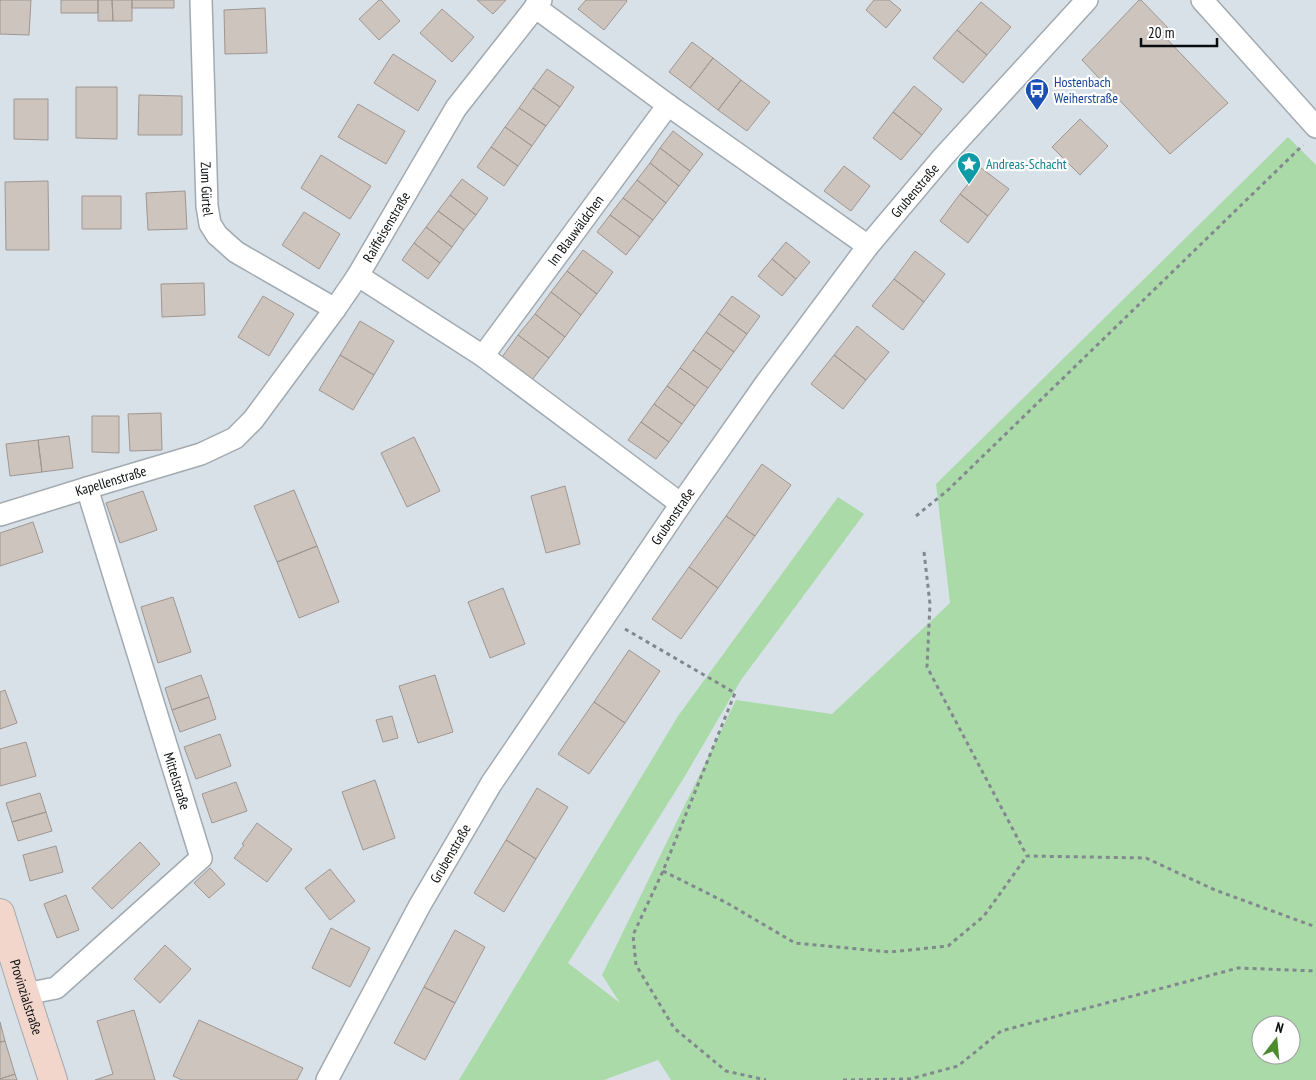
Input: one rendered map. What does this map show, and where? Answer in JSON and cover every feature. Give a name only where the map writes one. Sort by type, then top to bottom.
[{"type":"street","name":"Zum Gürtel","points":[[201,0],[207,206],[210,224],[217,235],[236,252],[335,309]]},
{"type":"street","name":"Grubenstraße","points":[[327,1080],[420,905],[486,792],[604,617],[766,384],[868,246],[943,157],[1087,0]]},
{"type":"street","points":[[1202,0],[1311,135]]},
{"type":"street","name":"Raiffeisenstraße","points":[[221,446],[235,438],[253,420],[358,277],[456,108],[538,4]]},
{"type":"street","points":[[538,4],[668,104],[868,246]]},
{"type":"street","name":"Im Blauwäldchen","points":[[483,356],[668,104]]},
{"type":"street","points":[[358,277],[483,356],[682,504]]},
{"type":"street","name":"Kapellenstraße","points":[[0,515],[201,454],[221,446]]},
{"type":"street","name":"Mittelstraße","points":[[24,994],[56,988],[201,858],[87,488]]},
{"type":"street","name":"Provinzialstraße","points":[[0,916],[53,1080]]},
{"type":"path","points":[[916,516],[948,490],[1311,135]]},
{"type":"path","points":[[924,552],[930,604],[927,667],[1028,856]]},
{"type":"path","points":[[604,617],[735,693],[663,871],[633,934],[636,965],[674,1028],[726,1070],[766,1080]]},
{"type":"path","points":[[663,871],[727,903],[795,943],[890,952],[948,946],[984,916],[1028,856]]},
{"type":"path","points":[[1028,856],[1146,858],[1214,890],[1316,927]]},
{"type":"path","points":[[843,1080],[910,1079],[958,1066],[1001,1031],[1238,968],[1316,971]]},
{"type":"green space","points":[[1288,137],[1316,165],[1316,1080],[671,1080],[658,1060],[604,1080],[459,1080],[678,716],[838,497],[864,514],[741,680],[685,776],[568,963],[620,1003],[602,975],[736,700],[832,714],[950,603],[936,484]]},
{"type":"building","points":[[0,0],[31,0],[29,35],[0,34]]},
{"type":"building","points":[[61,0],[98,0],[98,13],[61,13]]},
{"type":"building","points":[[98,0],[112,0],[113,21],[98,21]]},
{"type":"building","points":[[112,0],[132,0],[132,21],[113,21]]},
{"type":"building","points":[[132,0],[174,0],[174,8],[132,8]]},
{"type":"building","points":[[379,0],[400,21],[379,40],[359,19]]},
{"type":"building","points":[[477,0],[506,0],[493,14]]},
{"type":"building","points":[[586,0],[627,1],[604,30],[578,9]]},
{"type":"building","points":[[874,0],[889,0],[901,10],[886,28],[866,10]]},
{"type":"building","points":[[1139,0],[1169,29],[1162,34],[1228,103],[1170,154],[1082,60]]},
{"type":"building","points":[[981,2],[1011,27],[987,55],[957,30]]},
{"type":"building","points":[[265,8],[267,53],[225,54],[224,10]]},
{"type":"building","points":[[442,9],[474,37],[452,62],[420,33]]},
{"type":"building","points":[[957,30],[987,55],[963,83],[933,58]]},
{"type":"building","points":[[692,42],[713,58],[690,88],[669,72]]},
{"type":"building","points":[[393,54],[436,81],[418,111],[374,83]]},
{"type":"building","points":[[713,58],[741,80],[718,110],[690,88]]},
{"type":"building","points":[[547,69],[574,87],[560,107],[533,88]]},
{"type":"building","points":[[741,80],[770,102],[747,131],[718,110]]},
{"type":"building","points":[[914,86],[942,109],[922,135],[893,112]]},
{"type":"building","points":[[76,87],[117,87],[117,139],[76,138]]},
{"type":"building","points":[[533,88],[560,107],[546,126],[519,108]]},
{"type":"building","points":[[139,95],[182,96],[182,135],[138,135]]},
{"type":"building","points":[[14,99],[48,99],[48,140],[14,139]]},
{"type":"building","points":[[358,104],[405,131],[386,164],[338,137]]},
{"type":"building","points":[[519,108],[546,126],[532,146],[505,127]]},
{"type":"building","points":[[893,112],[922,135],[901,160],[873,138]]},
{"type":"building","points":[[1080,119],[1108,146],[1080,175],[1052,147]]},
{"type":"building","points":[[505,127],[532,146],[518,166],[491,147]]},
{"type":"building","points":[[673,131],[703,154],[690,171],[660,148]]},
{"type":"building","points":[[491,147],[518,166],[504,186],[477,167]]},
{"type":"building","points":[[660,148],[690,171],[679,186],[650,163]]},
{"type":"building","points":[[321,155],[371,186],[350,219],[301,188]]},
{"type":"building","points":[[650,163],[679,186],[666,203],[637,180]]},
{"type":"building","points":[[844,166],[870,186],[851,211],[824,191]]},
{"type":"building","points":[[981,168],[1009,189],[988,216],[960,194]]},
{"type":"building","points":[[462,179],[488,198],[476,215],[450,195]]},
{"type":"building","points":[[637,180],[666,203],[653,220],[623,198]]},
{"type":"building","points":[[48,181],[49,250],[6,250],[5,182]]},
{"type":"building","points":[[185,191],[187,229],[148,230],[146,193]]},
{"type":"building","points":[[960,194],[988,216],[968,243],[940,221]]},
{"type":"building","points":[[450,195],[476,215],[464,230],[438,211]]},
{"type":"building","points":[[82,196],[121,196],[121,229],[82,229]]},
{"type":"building","points":[[623,198],[653,220],[640,237],[610,215]]},
{"type":"building","points":[[438,211],[464,230],[452,247],[426,227]]},
{"type":"building","points":[[304,212],[340,234],[319,269],[282,245]]},
{"type":"building","points":[[610,215],[640,237],[626,255],[597,232]]},
{"type":"building","points":[[426,227],[452,247],[440,263],[414,243]]},
{"type":"building","points":[[786,242],[810,262],[796,279],[772,259]]},
{"type":"building","points":[[414,243],[440,263],[428,279],[402,260]]},
{"type":"building","points":[[583,250],[613,272],[597,294],[567,271]]},
{"type":"building","points":[[915,251],[945,274],[924,302],[894,279]]},
{"type":"building","points":[[772,259],[796,279],[782,296],[758,276]]},
{"type":"building","points":[[567,271],[597,294],[581,315],[551,292]]},
{"type":"building","points":[[894,279],[924,302],[903,330],[872,306]]},
{"type":"building","points":[[204,283],[205,315],[162,317],[161,284]]},
{"type":"building","points":[[551,292],[581,315],[565,337],[535,314]]},
{"type":"building","points":[[263,296],[294,314],[269,356],[238,337]]},
{"type":"building","points":[[732,296],[760,316],[747,334],[719,314]]},
{"type":"building","points":[[535,314],[565,337],[549,358],[518,335]]},
{"type":"building","points":[[719,314],[747,334],[734,352],[706,332]]},
{"type":"building","points":[[360,321],[394,341],[374,375],[340,355]]},
{"type":"building","points":[[857,326],[889,352],[866,380],[834,355]]},
{"type":"building","points":[[706,332],[734,352],[721,370],[693,350]]},
{"type":"building","points":[[518,335],[549,358],[532,380],[502,357]]},
{"type":"building","points":[[693,350],[721,370],[708,388],[680,368]]},
{"type":"building","points":[[340,355],[374,375],[353,410],[319,390]]},
{"type":"building","points":[[834,355],[866,380],[843,409],[811,384]]},
{"type":"building","points":[[680,368],[708,388],[695,406],[667,386]]},
{"type":"building","points":[[667,386],[695,406],[682,424],[654,404]]},
{"type":"building","points":[[654,404],[682,424],[669,442],[641,422]]},
{"type":"building","points":[[161,413],[162,450],[130,451],[128,414]]},
{"type":"building","points":[[92,416],[119,416],[119,453],[92,452]]},
{"type":"building","points":[[641,422],[669,442],[656,459],[628,440]]},
{"type":"building","points":[[69,436],[73,468],[42,472],[38,440]]},
{"type":"building","points":[[414,437],[440,491],[407,507],[381,453]]},
{"type":"building","points":[[38,440],[42,472],[10,476],[6,444]]},
{"type":"building","points":[[762,464],[791,485],[755,536],[726,516]]},
{"type":"building","points":[[565,486],[580,544],[546,553],[531,496]]},
{"type":"building","points":[[294,490],[317,546],[277,562],[254,506]]},
{"type":"building","points":[[143,491],[157,530],[120,543],[106,503]]},
{"type":"building","points":[[726,516],[755,536],[718,588],[689,567]]},
{"type":"building","points":[[33,522],[43,552],[0,566],[0,533]]},
{"type":"building","points":[[317,546],[339,602],[299,618],[277,562]]},
{"type":"building","points":[[689,567],[718,588],[681,639],[652,619]]},
{"type":"building","points":[[503,588],[525,644],[490,658],[468,602]]},
{"type":"building","points":[[173,597],[191,652],[158,663],[141,607]]},
{"type":"building","points":[[629,650],[660,671],[625,723],[594,702]]},
{"type":"building","points":[[201,675],[209,697],[172,710],[165,688]]},
{"type":"building","points":[[435,675],[453,732],[418,743],[399,686]]},
{"type":"building","points":[[5,690],[17,723],[0,729],[0,692]]},
{"type":"building","points":[[209,697],[216,719],[180,732],[172,710]]},
{"type":"building","points":[[594,702],[625,723],[589,774],[558,754]]},
{"type":"building","points":[[392,716],[398,738],[383,742],[376,720]]},
{"type":"building","points":[[220,734],[231,766],[196,779],[184,747]]},
{"type":"building","points":[[26,742],[36,776],[0,786],[0,749]]},
{"type":"building","points":[[375,780],[395,838],[363,850],[342,792]]},
{"type":"building","points":[[236,782],[247,811],[212,823],[202,794]]},
{"type":"building","points":[[537,788],[568,807],[536,859],[506,840]]},
{"type":"building","points":[[40,793],[46,812],[12,822],[6,803]]},
{"type":"building","points":[[46,812],[52,831],[18,841],[12,822]]},
{"type":"building","points":[[257,823],[292,849],[267,882],[234,858]]},
{"type":"building","points":[[506,840],[536,859],[504,912],[474,893]]},
{"type":"building","points":[[140,842],[160,864],[112,909],[92,888]]},
{"type":"building","points":[[56,846],[63,872],[30,881],[23,855]]},
{"type":"building","points":[[210,868],[225,884],[209,898],[194,883]]},
{"type":"building","points":[[330,869],[355,901],[330,920],[305,888]]},
{"type":"building","points":[[66,895],[79,930],[57,938],[44,904]]},
{"type":"building","points":[[331,928],[370,948],[350,987],[312,968]]},
{"type":"building","points":[[455,930],[485,947],[455,1003],[424,987]]},
{"type":"building","points":[[165,945],[191,969],[160,1003],[134,979]]},
{"type":"building","points":[[424,987],[455,1003],[425,1060],[394,1043]]},
{"type":"building","points":[[134,1010],[155,1080],[95,1080],[113,1074],[97,1021]]},
{"type":"building","points":[[199,1020],[303,1068],[297,1080],[182,1080],[173,1076]]},
{"type":"building","points":[[0,1022],[5,1041],[0,1042]]},
{"type":"building","points":[[5,1041],[15,1074],[0,1079],[0,1042]]},
{"type":"building","points":[[15,1074],[17,1080],[0,1080],[0,1079]]},
{"type":"place","name":"Hostenbach Weiherstraße","points":[[1037,111]]},
{"type":"place","name":"Andreas-Schacht","points":[[969,185]]}]
